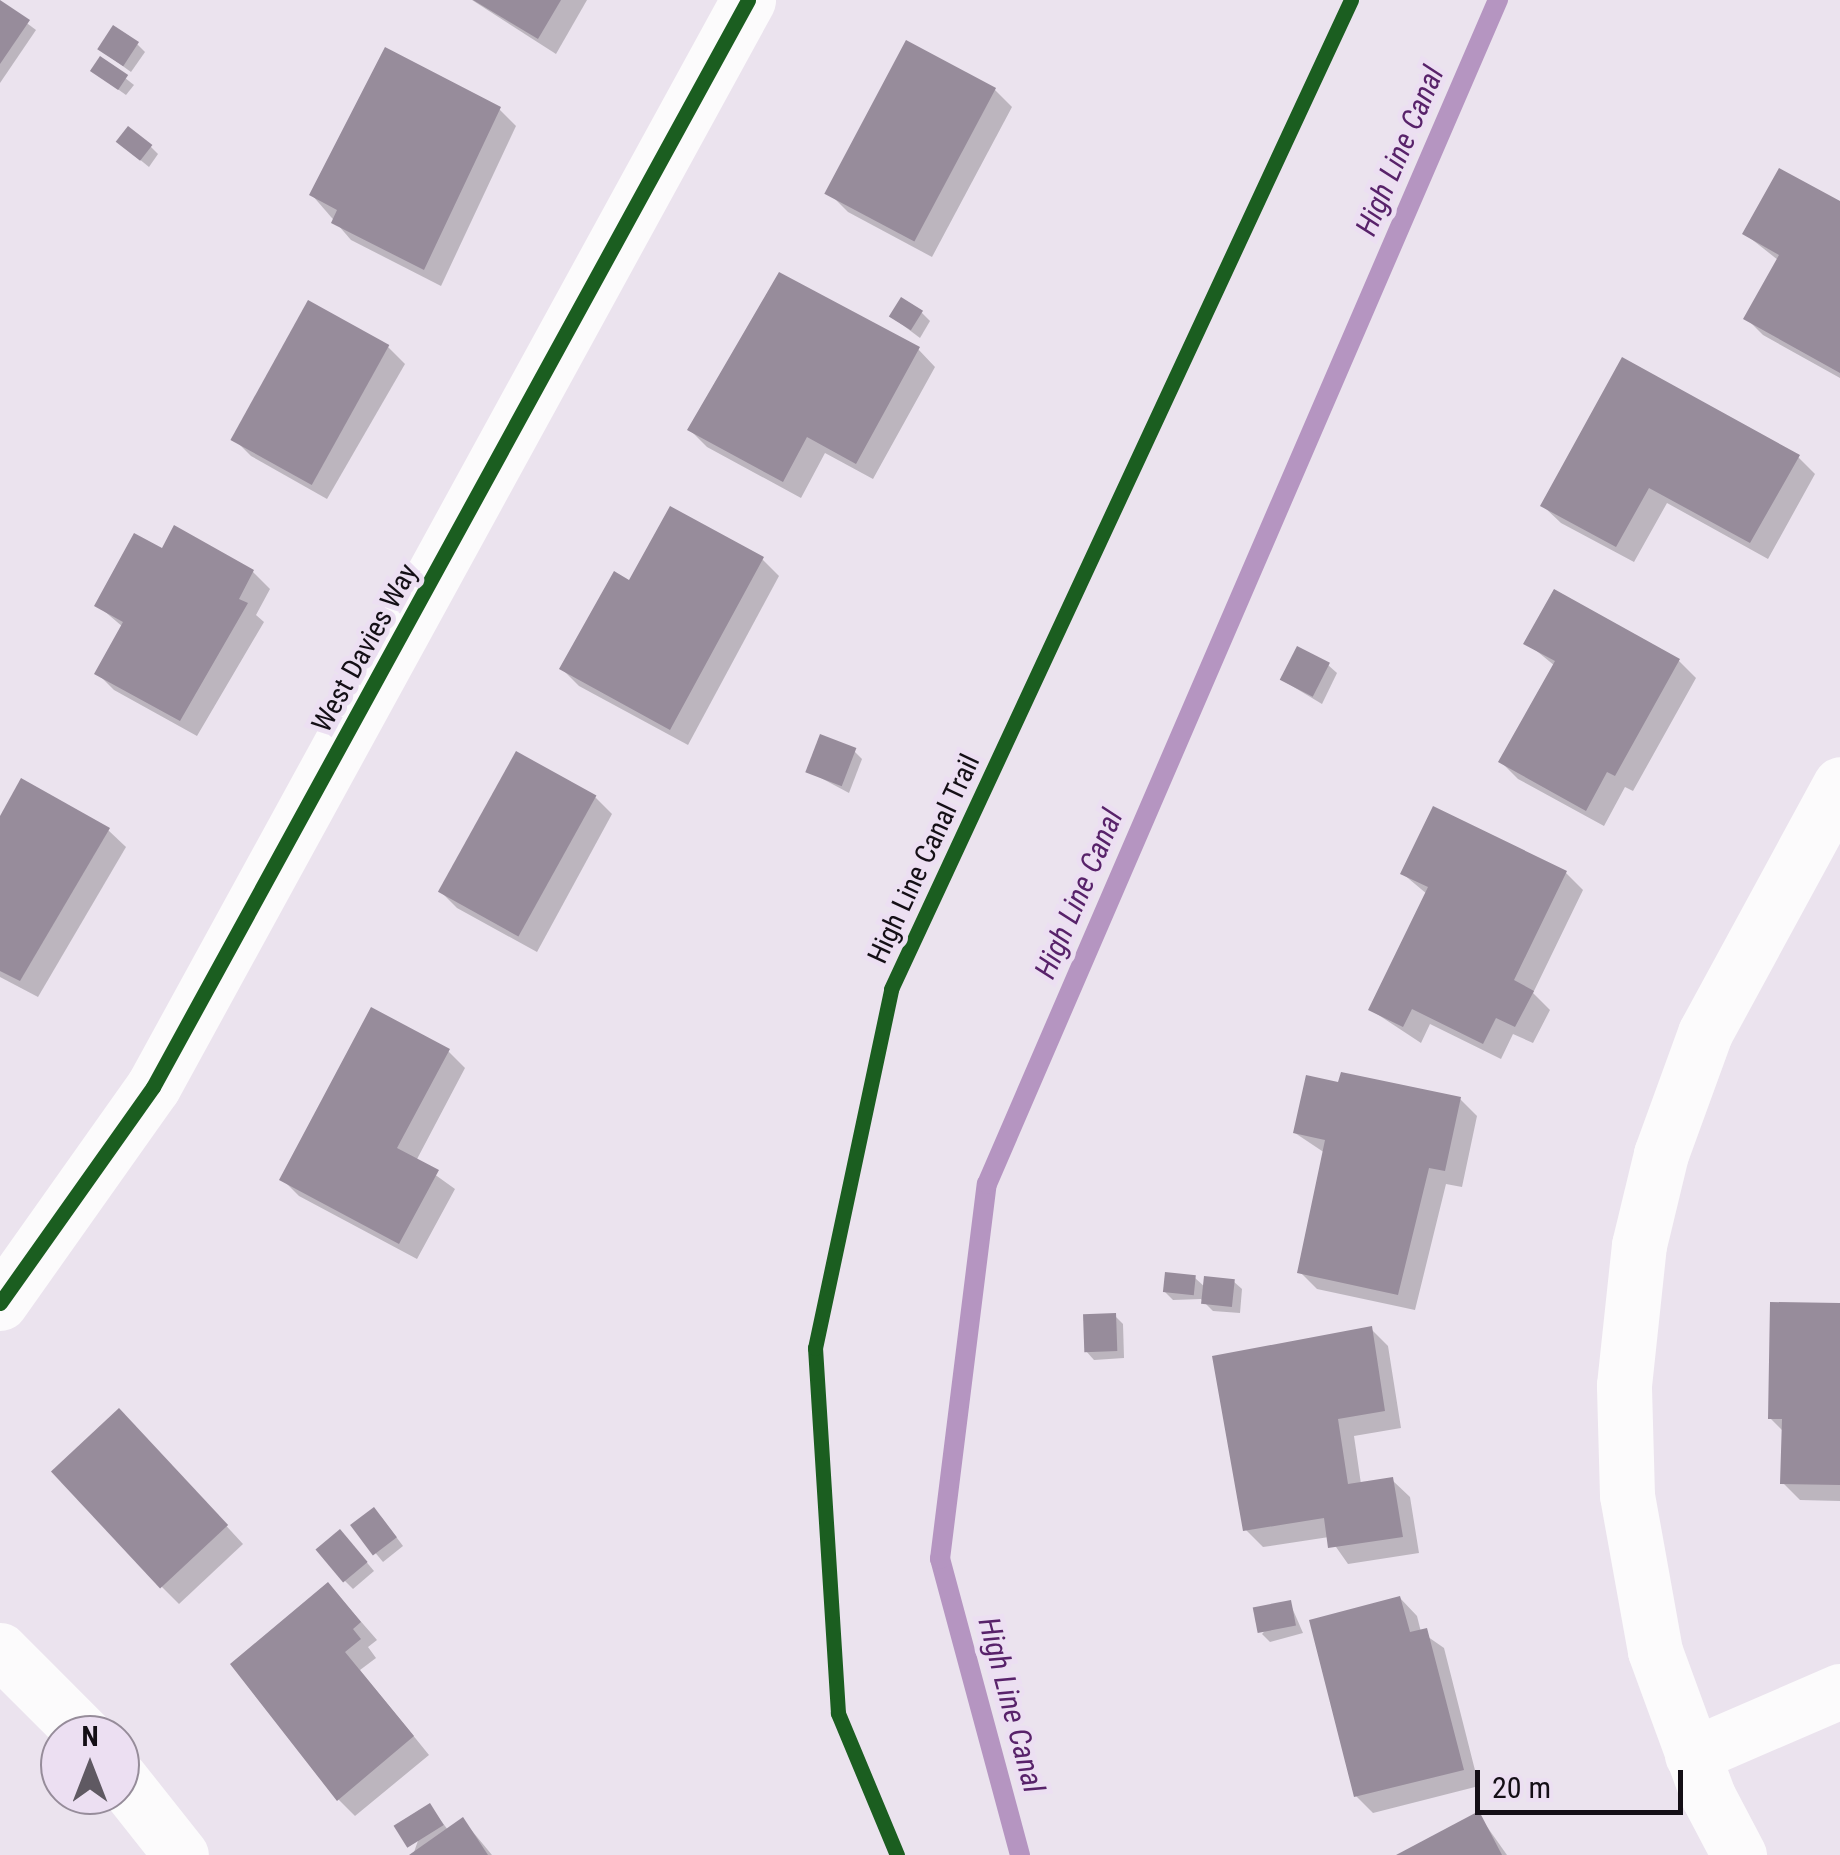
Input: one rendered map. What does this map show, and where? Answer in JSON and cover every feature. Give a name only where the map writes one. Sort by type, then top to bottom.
[{"type":"street","name":"West Davies Way","points":[[0,1303],[153,1087],[748,0]]},
{"type":"street","points":[[1740,1855],[1692,1755],[1654,1651],[1627,1495],[1624,1385],[1638,1245],[1661,1154],[1706,1033],[1840,784]]},
{"type":"street","points":[[0,1650],[65,1715]]},
{"type":"street","points":[[1692,1755],[1840,1690]]},
{"type":"street","points":[[140,1803],[181,1855]]},
{"type":"building","points":[[0,0],[30,20],[0,64]]},
{"type":"building","points":[[473,0],[561,0],[538,39]]},
{"type":"building","points":[[113,25],[139,42],[123,66],[97,49]]},
{"type":"building","points":[[906,40],[996,88],[914,242],[824,194]]},
{"type":"building","points":[[385,47],[501,107],[424,270],[331,223],[337,210],[309,195]]},
{"type":"building","points":[[100,56],[128,75],[118,90],[90,71]]},
{"type":"building","points":[[128,126],[152,145],[140,161],[116,142]]},
{"type":"building","points":[[1779,168],[1840,201],[1840,373],[1743,319],[1779,255],[1742,234]]},
{"type":"building","points":[[779,272],[920,347],[856,464],[807,437],[783,482],[687,430]]},
{"type":"building","points":[[901,297],[923,311],[911,330],[889,317]]},
{"type":"building","points":[[308,300],[389,345],[312,485],[230,440]]},
{"type":"building","points":[[1622,357],[1800,455],[1750,543],[1649,488],[1616,547],[1540,506]]},
{"type":"building","points":[[670,506],[764,557],[670,730],[559,669],[614,571],[629,580]]},
{"type":"building","points":[[174,525],[254,570],[239,599],[248,603],[180,721],[94,674],[123,622],[94,606],[134,533],[162,548]]},
{"type":"building","points":[[1554,589],[1680,659],[1615,776],[1607,772],[1586,811],[1498,762],[1555,661],[1523,644]]},
{"type":"building","points":[[1297,646],[1330,663],[1313,697],[1280,680]]},
{"type":"building","points":[[820,734],[856,748],[842,786],[805,772]]},
{"type":"building","points":[[516,751],[596,796],[518,936],[438,892]]},
{"type":"building","points":[[21,778],[110,828],[20,981],[0,971],[0,816]]},
{"type":"building","points":[[1433,806],[1567,871],[1514,980],[1534,991],[1515,1027],[1496,1018],[1483,1044],[1412,1009],[1403,1027],[1368,1010],[1428,887],[1400,874]]},
{"type":"building","points":[[371,1007],[450,1049],[397,1148],[439,1170],[399,1244],[279,1180]]},
{"type":"building","points":[[1341,1072],[1461,1097],[1445,1171],[1429,1168],[1398,1295],[1297,1273],[1325,1140],[1293,1133],[1306,1075],[1338,1082]]},
{"type":"building","points":[[1165,1272],[1196,1275],[1194,1295],[1163,1292]]},
{"type":"building","points":[[1204,1276],[1235,1279],[1232,1307],[1201,1304]]},
{"type":"building","points":[[1770,1302],[1840,1303],[1840,1485],[1780,1484],[1782,1419],[1768,1419]]},
{"type":"building","points":[[1116,1313],[1117,1351],[1084,1352],[1083,1314]]},
{"type":"building","points":[[1372,1326],[1385,1411],[1338,1419],[1348,1484],[1393,1477],[1403,1537],[1328,1548],[1324,1518],[1243,1531],[1212,1356]]},
{"type":"building","points":[[119,1408],[228,1525],[160,1588],[51,1471]]},
{"type":"building","points":[[374,1507],[397,1537],[373,1555],[350,1525]]},
{"type":"building","points":[[340,1529],[368,1562],[343,1583],[315,1550]]},
{"type":"building","points":[[328,1582],[361,1622],[353,1629],[361,1639],[345,1652],[414,1736],[337,1801],[230,1664]]},
{"type":"building","points":[[1400,1596],[1410,1632],[1427,1628],[1464,1770],[1354,1797],[1309,1620]]},
{"type":"building","points":[[1291,1600],[1296,1626],[1258,1633],[1253,1607]]},
{"type":"building","points":[[430,1803],[444,1825],[407,1848],[394,1826]]},
{"type":"building","points":[[1479,1811],[1502,1855],[1396,1855]]},
{"type":"building","points":[[463,1817],[488,1855],[409,1855]]},
{"type":"waterway","name":"High Line Canal","points":[[1020,1855],[940,1559],[987,1184],[1498,0]]},
{"type":"cycle path","points":[[0,1303],[153,1087],[748,0]]},
{"type":"cycle path","name":"High Line Canal Trail","points":[[897,1855],[838,1713],[815,1348],[891,989],[1351,0]]}]
